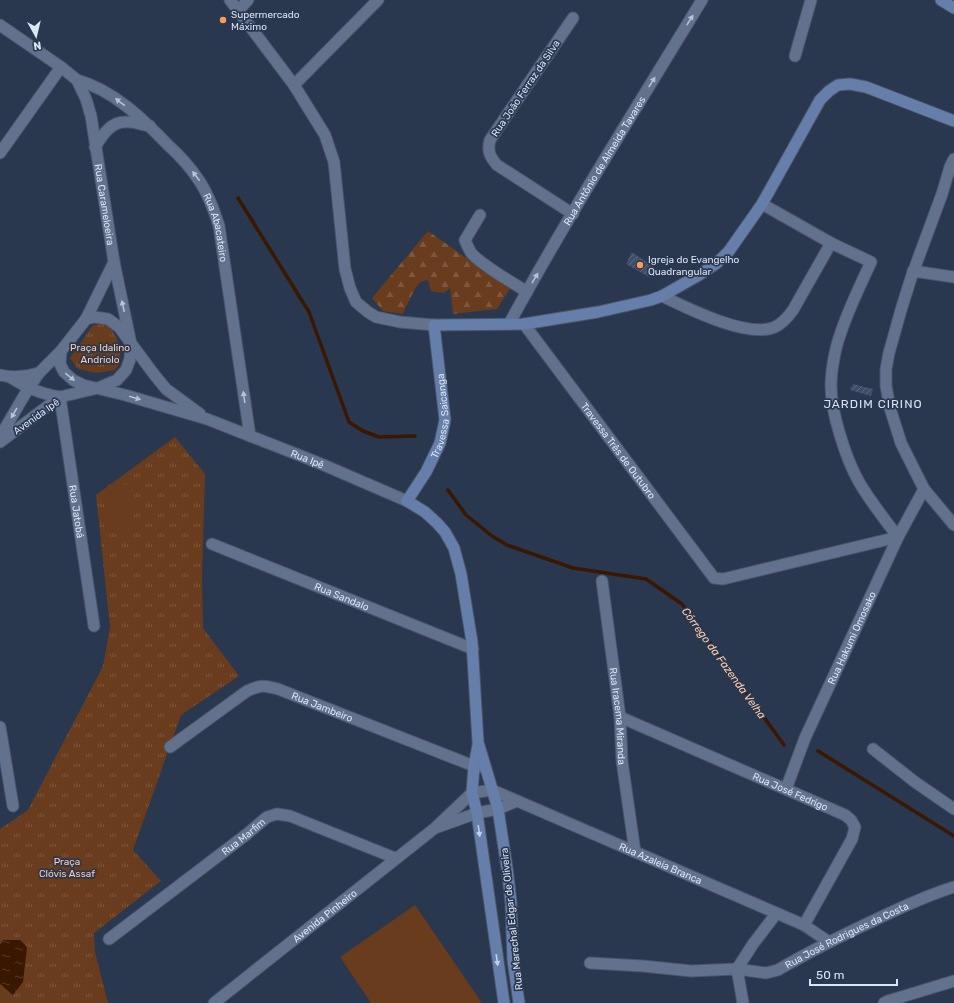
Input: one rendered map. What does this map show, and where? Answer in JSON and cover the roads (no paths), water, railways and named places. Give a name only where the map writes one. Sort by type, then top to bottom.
[{"type":"main road","points":[[941,0],[954,8]]},
{"type":"main road","points":[[434,324],[524,324],[598,312],[651,300],[662,296],[699,275],[716,263],[729,251],[762,204],[820,100],[829,91],[838,86],[850,84],[866,87],[954,121]]},
{"type":"main road","name":"Travessa Saicanga","points":[[408,501],[426,472],[440,443],[445,420],[434,324]]},
{"type":"main road","name":"Rua Marechal Edgar de Oliveira","points":[[408,501],[425,512],[445,532],[454,548],[461,574],[473,649],[478,742],[472,793],[477,813],[504,1003]]},
{"type":"main road","name":"Rua Marechal Edgar de Oliveira","points":[[478,742],[498,809],[509,888],[513,960],[519,1003]]},
{"type":"street","points":[[230,0],[294,85],[325,135],[334,162],[345,269],[350,288],[356,302],[376,317],[400,322],[434,324]]},
{"type":"street","points":[[238,11],[248,0]]},
{"type":"street","points":[[294,85],[378,0]]},
{"type":"street","name":"Rua Antônio de Almeida Tavares","points":[[509,324],[633,112],[702,0]]},
{"type":"street","points":[[795,56],[811,0]]},
{"type":"street","name":"Rua João Ferraz da Silva","points":[[573,18],[513,104],[490,140],[488,147],[492,158],[498,165],[573,214]]},
{"type":"street","points":[[0,25],[61,67],[77,80]]},
{"type":"street","points":[[0,153],[61,67]]},
{"type":"street","name":"Rua Abacateiro","points":[[77,80],[110,94],[119,100],[150,126],[199,179],[211,204],[219,226],[250,436]]},
{"type":"street","name":"Rua Carameloeira","points":[[77,80],[86,99],[91,116],[114,262],[131,344]]},
{"type":"street","points":[[95,146],[104,132],[116,124],[125,122],[150,126]]},
{"type":"street","points":[[952,521],[924,488],[901,443],[894,425],[890,408],[886,386],[886,369],[889,353],[914,271],[954,159]]},
{"type":"street","points":[[762,204],[830,243],[871,262],[839,336],[831,386],[840,435],[849,462],[860,482],[898,537]]},
{"type":"street","points":[[480,215],[465,240],[468,248],[488,266],[527,292]]},
{"type":"street","points":[[662,296],[698,313],[729,324],[750,329],[774,327],[785,320],[793,310],[830,243]]},
{"type":"street","points":[[86,319],[94,317],[108,319],[119,327],[131,344],[130,359],[126,370],[117,380],[98,388],[83,386],[64,372],[60,364],[61,351],[86,319],[114,262]]},
{"type":"street","points":[[914,271],[954,277]]},
{"type":"street","name":"Travessa Três de Outubro","points":[[524,324],[714,578],[723,580],[898,537]]},
{"type":"street","name":"Rua Ipê","points":[[131,344],[166,389],[207,419]]},
{"type":"street","name":"Avenida Ipê","points":[[0,437],[39,373],[61,351]]},
{"type":"street","points":[[5,376],[27,377],[39,373]]},
{"type":"street","points":[[5,376],[28,389],[43,394],[60,397]]},
{"type":"street","name":"Rua Ipê","points":[[98,388],[207,419],[319,463],[408,501]]},
{"type":"street","name":"Avenida Ipê","points":[[0,442],[60,397],[98,388]]},
{"type":"street","name":"Rua Jatobá","points":[[60,397],[94,626]]},
{"type":"street","name":"Rua Hakumi Omosako","points":[[786,790],[805,738],[898,537],[924,488]]},
{"type":"street","name":"Rua Sandalo","points":[[212,544],[473,649]]},
{"type":"street","name":"Rua Iracema Miranda","points":[[602,581],[620,718],[622,761],[635,852]]},
{"type":"street","name":"Rua Jambeiro","points":[[170,747],[247,691],[258,686],[267,686],[474,766],[486,767]]},
{"type":"street","name":"Rua José Fedrigo","points":[[620,718],[845,815],[851,820],[854,826],[852,838],[804,925]]},
{"type":"street","points":[[0,727],[13,806]]},
{"type":"street","points":[[873,749],[915,782],[954,809]]},
{"type":"street","points":[[472,793],[492,790]]},
{"type":"street","name":"Rua Azaleia Branca","points":[[492,790],[804,925],[829,942]]},
{"type":"street","name":"Avenida Pinheiro","points":[[214,1003],[395,858],[435,828],[472,793]]},
{"type":"street","points":[[498,809],[517,801]]},
{"type":"street","name":"Avenida Pinheiro","points":[[435,828],[477,813],[498,809]]},
{"type":"street","name":"Rua Marfim","points":[[109,939],[247,834],[267,817],[277,814],[290,816],[395,858]]},
{"type":"street","name":"Rua José Rodrigues da Costa","points":[[590,962],[691,971],[738,969],[766,973],[772,972],[829,942],[895,911],[954,887]]},
{"type":"street","points":[[743,1003],[738,969],[753,944],[776,914]]},
{"type":"street","points":[[884,1003],[954,981]]},
{"type":"water","points":[[3,940],[20,940],[27,947],[23,982],[13,995],[0,984],[0,945]]},
{"type":"waterway","name":"Córrego da Fazenda Velha","points":[[238,198],[309,312],[349,422],[363,431],[379,437],[415,436]]},
{"type":"waterway","name":"Córrego da Fazenda Velha","points":[[448,490],[466,515],[492,536],[507,545],[573,568],[646,579],[682,604],[784,745]]},
{"type":"waterway","name":"Córrego da Fazenda Velha","points":[[818,751],[954,836]]},
{"type":"place","name":"Supermercado Máximo","points":[[223,20]]},
{"type":"place","name":"Igreja do Evangelho Quadrangular","points":[[640,265]]},
{"type":"district","name":"JARDIM CIRINO","points":[[873,404]]},
{"type":"park label","name":"Praça Idalino Andriolo","points":[[100,352]]},
{"type":"park label","name":"Praça Clóvis Assaf","points":[[67,866]]}]
